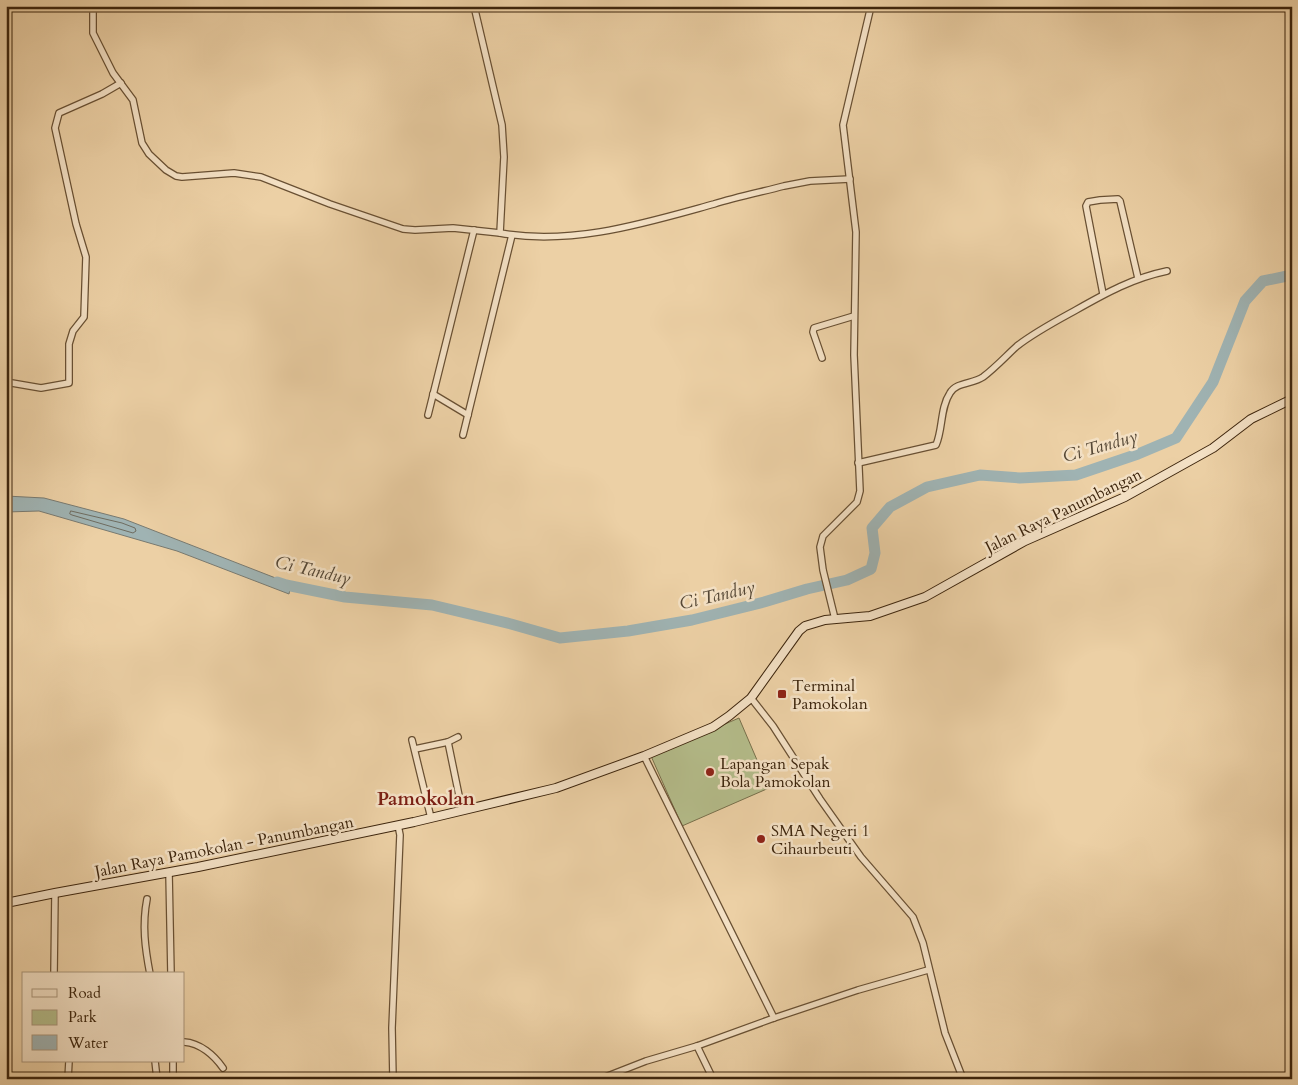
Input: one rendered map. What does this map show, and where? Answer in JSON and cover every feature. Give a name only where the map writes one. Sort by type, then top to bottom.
[{"type":"main road","name":"Jalan Raya Panumbangan","points":[[835,619],[870,616],[924,597],[1024,541],[1125,497],[1213,448],[1251,419],[1292,400]]},
{"type":"main road","name":"Jalan Raya Pamokolan - Panumbangan","points":[[6,903],[56,892],[169,873],[431,818],[556,788],[644,756],[712,727],[751,698],[799,631],[805,626],[816,622],[835,619]]},
{"type":"street","points":[[93,6],[93,33],[113,73],[134,102],[145,149],[158,163],[176,176],[192,177],[238,173],[261,177],[330,204],[403,229],[453,228],[512,235],[568,236],[626,228],[784,186],[810,181],[850,179]]},
{"type":"street","points":[[474,6],[502,125],[504,158],[500,233]]},
{"type":"street","points":[[835,619],[823,570],[820,547],[823,536],[857,502],[860,491],[854,355],[856,232],[843,125],[871,6]]},
{"type":"street","points":[[6,382],[41,388],[67,384],[69,382],[69,344],[73,331],[84,317],[86,257],[76,224],[55,128],[59,113],[102,94],[121,83]]},
{"type":"street","points":[[1103,294],[1086,206],[1088,202],[1118,199],[1120,201],[1138,278]]},
{"type":"street","points":[[428,415],[474,230]]},
{"type":"street","points":[[463,435],[512,235]]},
{"type":"street","points":[[858,463],[936,445],[940,436],[950,392],[959,385],[981,378],[1030,337],[1103,294],[1138,278],[1166,271]]},
{"type":"street","points":[[822,358],[813,332],[814,328],[854,316]]},
{"type":"street","points":[[433,394],[468,415]]},
{"type":"street","points":[[751,698],[773,726],[820,799],[861,857],[914,917],[923,943],[928,970],[945,1033],[963,1079]]},
{"type":"street","points":[[414,749],[448,742],[458,737]]},
{"type":"street","points":[[412,740],[431,818]]},
{"type":"street","points":[[448,742],[462,810]]},
{"type":"street","points":[[644,756],[774,1018]]},
{"type":"street","points":[[393,1079],[392,1028],[400,835],[398,825]]},
{"type":"street","points":[[169,873],[171,972]]},
{"type":"street","points":[[54,972],[56,892]]},
{"type":"street","points":[[147,899],[144,941],[150,972]]},
{"type":"street","points":[[600,1079],[646,1061],[697,1046],[858,990],[928,970]]},
{"type":"street","points":[[185,1042],[199,1046],[210,1054],[223,1068]]},
{"type":"street","points":[[697,1046],[713,1079]]},
{"type":"street","points":[[68,1079],[69,1062]]},
{"type":"street","points":[[155,1062],[157,1079]]},
{"type":"street","points":[[173,1062],[173,1079]]},
{"type":"green space","name":"Lapangan Sepak Bola Pamokolan","points":[[739,718],[769,788],[682,826],[651,756]]},
{"type":"water","points":[[6,496],[44,498],[124,519],[291,584],[289,594],[177,551],[39,511],[6,512]]},
{"type":"waterway","name":"Ci Tanduy","points":[[277,582],[345,597],[432,605],[560,638],[628,631],[692,620],[847,580],[871,569],[875,553],[872,528],[890,507],[927,487],[980,475],[1020,478],[1076,475],[1138,454],[1176,438],[1213,382],[1245,301],[1263,281],[1292,275]]},
{"type":"place","name":"Terminal Pamokolan","points":[[782,694]]},
{"type":"place","name":"Lapangan Sepak Bola Pamokolan","points":[[710,772]]},
{"type":"place","name":"SMA Negeri 1 Cihaurbeuti","points":[[761,839]]},
{"type":"district","name":"Pamokolan","points":[[426,798]]}]
